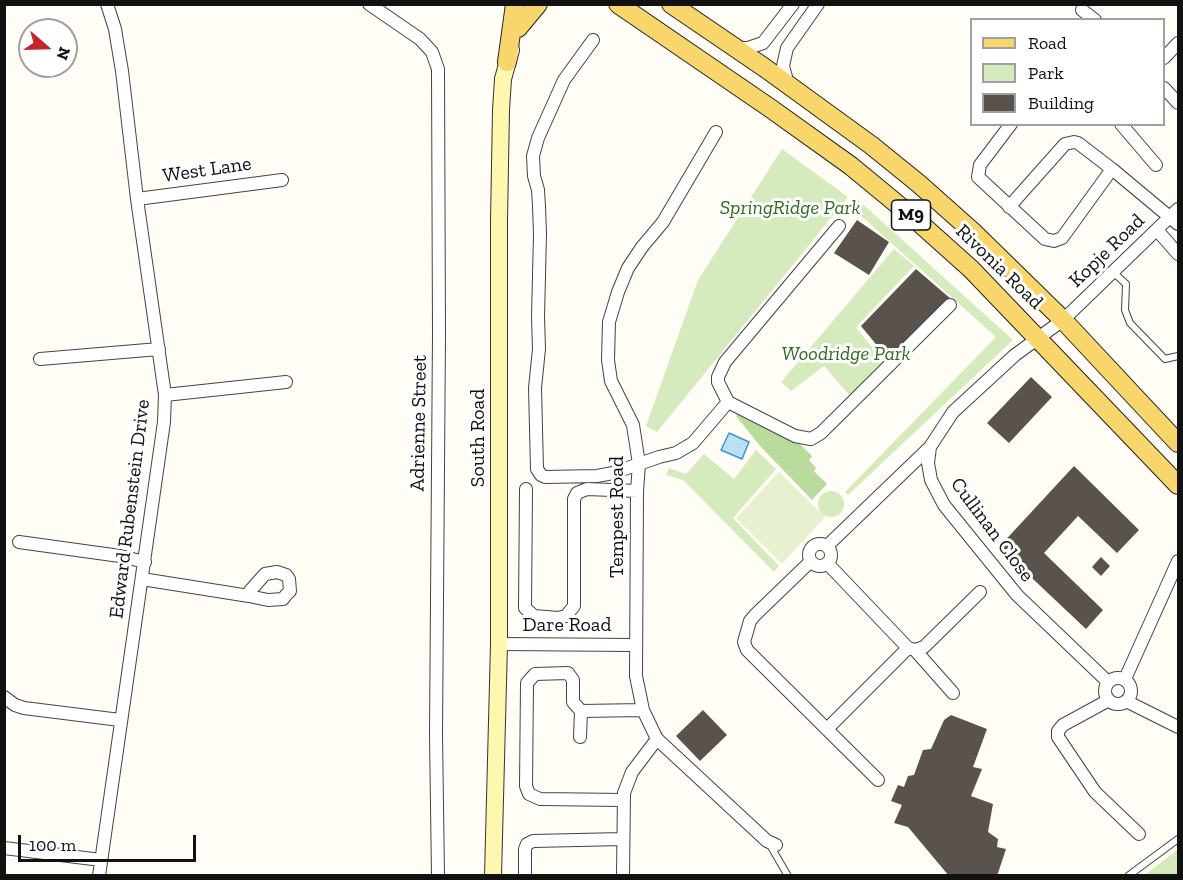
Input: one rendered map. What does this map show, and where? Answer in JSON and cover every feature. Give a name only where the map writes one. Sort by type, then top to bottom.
[{"type":"main road","points":[[507,62],[515,4]]},
{"type":"main road","points":[[518,28],[538,4]]},
{"type":"main road","name":"Rivonia Road","points":[[618,4],[851,166],[930,232],[1039,338],[1179,485]]},
{"type":"main road","name":"Rivonia Road","points":[[671,4],[871,145],[918,183],[972,231],[1063,320],[1179,443]]},
{"type":"street","name":"Edward Rubenstein Drive","points":[[99,876],[120,720],[145,562],[164,422],[165,395],[137,200],[122,71],[115,29],[107,4]]},
{"type":"street","name":"Adrienne Street","points":[[369,4],[420,39],[432,52],[438,69],[439,334],[436,722],[438,876]]},
{"type":"street","name":"South Road","points":[[493,876],[499,644],[501,110],[507,62],[527,4]]},
{"type":"street","points":[[734,48],[748,48],[763,43],[793,4]]},
{"type":"street","points":[[788,85],[783,66],[787,48],[818,4]]},
{"type":"street","points":[[1082,10],[1092,18]]},
{"type":"street","points":[[592,40],[564,80],[538,138],[533,156],[540,234],[539,349],[535,388],[537,469],[541,475],[559,478],[605,475],[685,449],[693,443],[728,402]]},
{"type":"street","points":[[1165,57],[1179,43]]},
{"type":"street","points":[[1165,89],[1179,103]]},
{"type":"street","points":[[1009,126],[980,165],[978,177],[1045,239],[1059,240],[1112,169]]},
{"type":"street","points":[[1124,126],[1156,165]]},
{"type":"street","name":"Tempest Road","points":[[716,132],[663,222],[628,268],[610,314],[609,374],[631,418],[636,435],[639,464],[636,675],[643,710],[657,739],[771,843]]},
{"type":"street","points":[[1009,207],[1065,144],[1078,143],[1176,217]]},
{"type":"street","name":"West Lane","points":[[137,200],[282,180]]},
{"type":"street","name":"Kopje Road","points":[[1039,338],[1063,320],[1157,230],[1176,217]]},
{"type":"street","points":[[838,226],[725,362],[718,382],[728,402],[795,436],[811,439],[821,433],[950,305]]},
{"type":"street","points":[[1157,230],[1179,254]]},
{"type":"street","points":[[827,546],[930,447],[953,412],[1015,355],[1039,338]]},
{"type":"street","points":[[40,359],[159,348]]},
{"type":"street","points":[[165,395],[286,382]]},
{"type":"street","name":"Cullinan Close","points":[[930,447],[928,463],[931,480],[944,505],[1017,595],[1108,682]]},
{"type":"street","points":[[526,489],[525,608],[534,616],[558,618],[566,616],[574,606],[574,499],[577,493],[587,489],[637,491]]},
{"type":"street","points":[[19,542],[120,556],[145,562]]},
{"type":"street","points":[[817,544],[827,546],[830,558],[827,563],[818,566],[811,561],[810,551],[813,547],[817,544]]},
{"type":"street","points":[[811,561],[750,621],[744,642],[747,650],[878,780]]},
{"type":"street","points":[[1125,679],[1179,561]]},
{"type":"street","points":[[827,563],[953,693]]},
{"type":"street","points":[[142,579],[249,596]]},
{"type":"street","points":[[827,729],[911,649],[924,647],[980,591]]},
{"type":"street","name":"Dare Road","points":[[499,644],[636,645]]},
{"type":"street","points":[[580,737],[581,711],[573,702],[573,680],[567,673],[535,674],[527,683],[526,693],[527,790],[532,796],[540,799],[623,800]]},
{"type":"street","points":[[1118,677],[1129,683],[1131,693],[1126,701],[1117,704],[1109,700],[1105,689],[1108,682],[1118,677]]},
{"type":"street","points":[[4,697],[24,708],[120,720]]},
{"type":"street","points":[[1109,700],[1063,726],[1058,731],[1058,737],[1095,792],[1139,834]]},
{"type":"street","points":[[1126,701],[1179,727]]},
{"type":"street","points":[[581,711],[643,710]]},
{"type":"street","points":[[623,876],[623,800],[627,782],[657,739]]},
{"type":"street","points":[[525,876],[525,849],[527,844],[533,841],[623,839]]},
{"type":"street","points":[[4,848],[101,860]]},
{"type":"lane","points":[[1113,272],[1126,284],[1125,310],[1130,323],[1165,359],[1179,356]]},
{"type":"lane","points":[[1128,876],[1179,838]]},
{"type":"lane","points":[[771,843],[788,876]]},
{"type":"green space","name":"SpringRidge Park","points":[[782,149],[848,197],[657,432],[646,426],[698,280]]},
{"type":"green space","points":[[856,198],[1013,340],[848,495],[845,492],[996,337],[849,205]]},
{"type":"green space","name":"Woodridge Park","points":[[894,249],[914,266],[856,327],[884,363],[851,397],[824,366],[791,391],[781,382]]},
{"type":"green space","points":[[738,412],[801,445],[812,456],[809,460],[816,468],[814,471],[827,484],[812,500],[761,447],[736,416]]},
{"type":"green space","points":[[756,450],[776,469],[733,518],[779,566],[774,572],[683,480],[666,475],[669,468],[686,474],[704,454],[734,479]]},
{"type":"green space","points":[[779,472],[825,517],[782,564],[736,518]]},
{"type":"green space","points":[[831,491],[840,495],[844,504],[840,513],[831,517],[822,513],[818,504],[822,495]]},
{"type":"green space","points":[[1178,849],[1178,875],[1145,875]]},
{"type":"water","points":[[729,433],[749,442],[742,459],[721,450]]},
{"type":"building","points":[[857,220],[889,242],[869,275],[834,253]]},
{"type":"building","points":[[916,269],[951,299],[889,360],[861,326]]},
{"type":"building","points":[[1031,377],[1052,397],[1009,443],[987,423]]},
{"type":"building","points":[[1074,466],[1139,530],[1117,553],[1078,516],[1044,553],[1103,610],[1086,629],[999,547]]},
{"type":"building","points":[[1101,557],[1110,566],[1101,576],[1092,567]]},
{"type":"building","points":[[703,710],[727,735],[700,761],[676,736]]},
{"type":"building","points":[[951,715],[987,729],[973,767],[982,769],[971,796],[993,804],[988,832],[998,839],[997,847],[1006,849],[997,876],[949,876],[908,827],[894,823],[902,805],[891,801],[898,785],[904,787],[908,776],[914,775],[923,750],[931,749],[944,720]]}]
